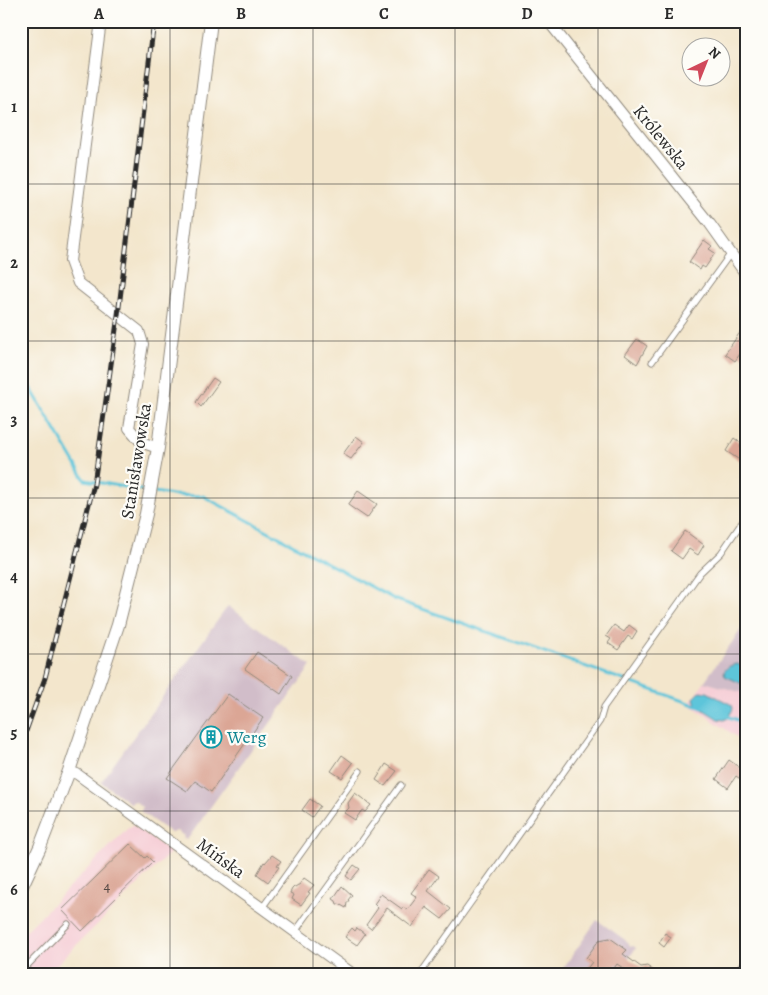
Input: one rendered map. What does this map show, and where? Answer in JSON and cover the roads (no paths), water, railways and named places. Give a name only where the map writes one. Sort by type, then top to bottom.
[{"type":"street","points":[[101,21],[70,261],[78,283],[139,330],[143,344],[128,428],[141,442],[158,448]]},
{"type":"street","name":"Stanisławowska","points":[[21,888],[40,847],[70,771],[118,625],[146,514],[158,448],[210,21]]},
{"type":"street","name":"Królewska","points":[[548,21],[710,224],[747,276]]},
{"type":"street","name":"Mińska","points":[[70,771],[77,774],[353,974]]},
{"type":"street","points":[[738,974],[747,963]]},
{"type":"lane","points":[[652,362],[731,253]]},
{"type":"lane","points":[[420,974],[600,721],[604,707],[700,572],[721,553],[747,515]]},
{"type":"lane","points":[[262,908],[360,771]]},
{"type":"lane","points":[[295,932],[401,785]]},
{"type":"lane","points":[[21,972],[68,924]]},
{"type":"water","points":[[737,664],[747,668],[747,686],[725,676],[724,672],[726,669]]},
{"type":"water","points":[[701,691],[707,692],[732,705],[733,709],[728,718],[724,720],[718,719],[696,705],[694,698]]},
{"type":"waterway","points":[[21,372],[85,480],[148,491]]},
{"type":"waterway","points":[[154,492],[172,495],[203,496],[394,599],[703,708]]},
{"type":"waterway","points":[[726,716],[747,723]]},
{"type":"railway","points":[[21,745],[45,678],[94,484],[118,315],[154,21]]},
{"type":"place","name":"Werg","points":[[211,737]]}]
